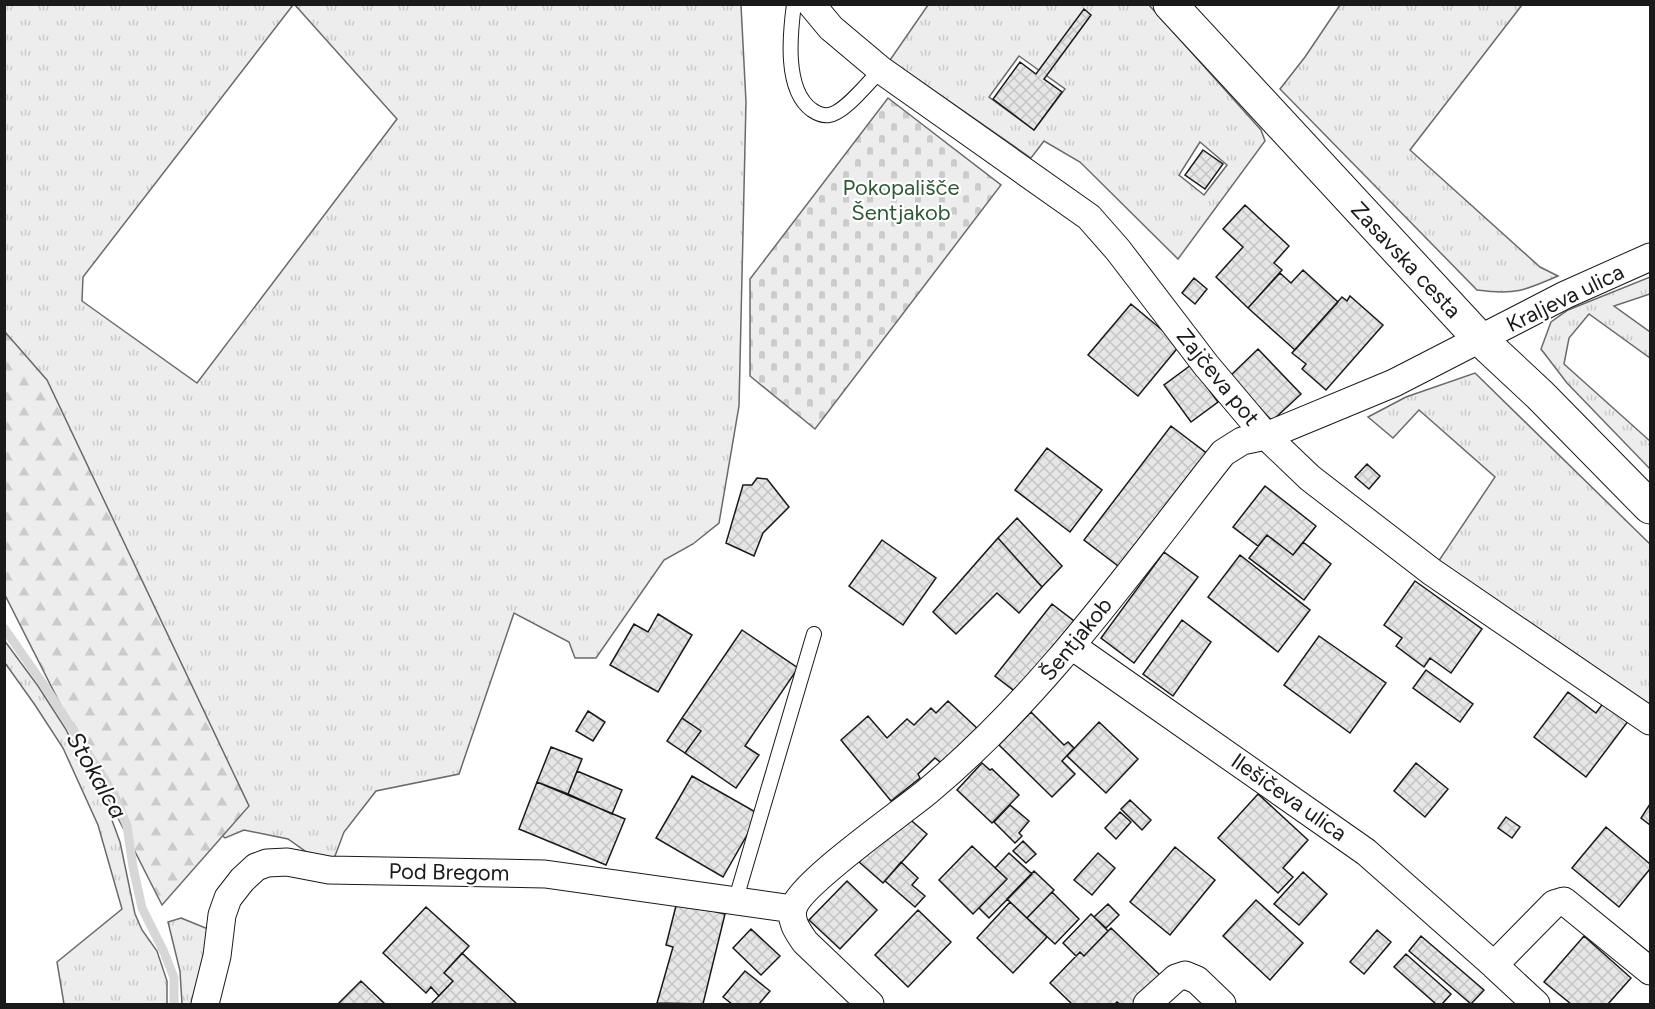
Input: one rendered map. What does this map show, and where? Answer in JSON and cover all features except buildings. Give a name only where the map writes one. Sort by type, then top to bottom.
[{"type":"main road","name":"Zasavska cesta","points":[[1170,4],[1480,339],[1540,395],[1650,507]]},
{"type":"street","name":"Zajčeva pot","points":[[811,4],[831,27],[881,69],[1089,217],[1118,250],[1206,365],[1266,436],[1310,478],[1432,572],[1650,721]]},
{"type":"street","name":"Kraljeva ulica","points":[[1480,339],[1564,295],[1650,257]]},
{"type":"street","name":"Šentjakob","points":[[793,909],[799,897],[819,878],[929,790],[1029,695],[1072,646],[1222,453],[1242,441],[1266,436],[1394,383],[1480,339]]},
{"type":"street","name":"Ilešičeva ulica","points":[[1072,646],[1366,852],[1494,964],[1536,1005]]},
{"type":"street","name":"Pod Bregom","points":[[205,1005],[217,956],[222,915],[228,898],[256,867],[267,863],[287,862],[329,870],[545,874],[793,909]]},
{"type":"street","points":[[1494,964],[1554,904],[1564,901],[1650,971]]},
{"type":"street","points":[[793,909],[793,921],[805,942],[870,1005]]},
{"type":"street","points":[[1147,1005],[1172,981],[1185,975],[1197,980],[1222,1005]]},
{"type":"lane","points":[[794,4],[791,62],[797,91],[807,106],[819,115],[830,115],[842,109],[881,69]]},
{"type":"lane","points":[[735,902],[814,634]]},
{"type":"green space","points":[[5,5],[293,5],[83,277],[82,301],[197,383],[397,119],[295,5],[741,5],[746,102],[739,406],[719,523],[693,544],[664,560],[596,658],[575,658],[569,642],[514,613],[459,774],[376,791],[344,832],[332,864],[308,853],[288,839],[244,830],[225,838],[198,814],[5,495]]},
{"type":"green space","points":[[928,5],[1149,5],[1261,130],[1265,141],[1178,259],[1080,162],[1044,141],[1031,158],[890,60]],"holes":[[[1019,56],[1065,89],[1034,130],[989,97]],[[1200,142],[1227,165],[1204,195],[1179,175]]]},
{"type":"green space","points":[[1340,5],[1522,5],[1410,150],[1540,267],[1558,276],[1510,292],[1477,290],[1280,89]]},
{"type":"green space","name":"Pokopališče Šentjakob","points":[[888,98],[1001,185],[815,429],[750,376],[750,279]]},
{"type":"green space","points":[[1650,277],[1650,294],[1614,306],[1650,332],[1650,358],[1589,314],[1569,338],[1564,364],[1650,441],[1650,469],[1567,383],[1541,349],[1551,322],[1568,310]]},
{"type":"green space","points":[[5,332],[47,380],[249,806],[162,905],[5,595]]},
{"type":"green space","points":[[1475,373],[1650,544],[1650,706],[1438,562],[1495,477],[1419,410],[1393,438],[1368,417],[1406,397]]},
{"type":"green space","points":[[4,640],[65,728],[106,804],[120,842],[135,914],[142,930],[157,951],[167,981],[167,1004],[64,1004],[57,962],[122,909],[98,825],[63,748],[5,663]]},
{"type":"green space","points":[[181,918],[213,931],[196,1004],[182,1004],[180,971],[168,922]]},
{"type":"waterway","name":"Stokalca","points":[[4,628],[46,688],[114,794],[127,826],[142,908],[174,978],[174,1004]]}]
